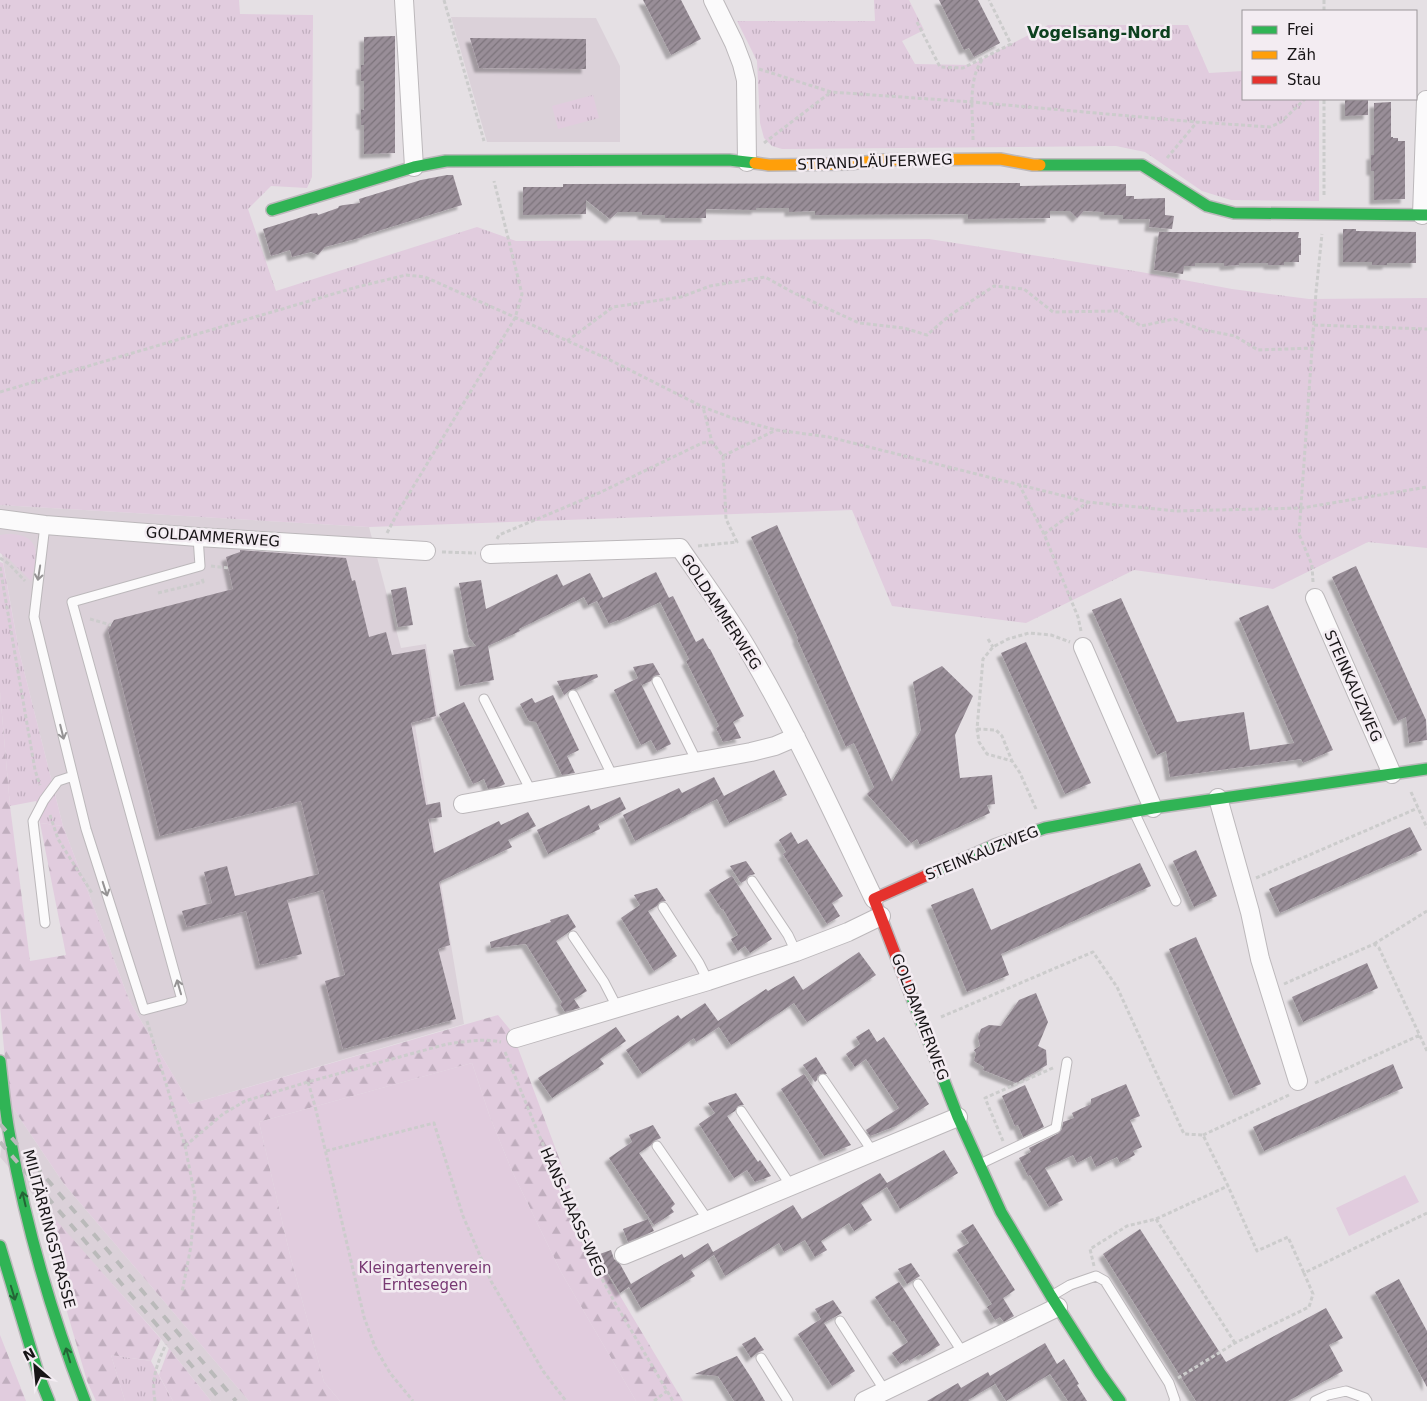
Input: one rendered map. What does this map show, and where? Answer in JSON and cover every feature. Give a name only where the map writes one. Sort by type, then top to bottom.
[{"type":"street","points":[[404,0],[414,167]]},
{"type":"street","points":[[713,0],[734,43],[746,80],[747,159]]},
{"type":"street","name":"STRANDLÄUFERWEG","points":[[272,210],[414,167],[446,161],[747,159],[769,165],[818,165],[884,160],[1000,159],[1033,165],[1142,165],[1207,206],[1234,213],[1424,215],[1426,100]]},
{"type":"street","name":"GOLDAMMERWEG","points":[[0,519],[45,525],[198,537],[239,538],[426,551]]},
{"type":"street","name":"GOLDAMMERWEG","points":[[490,554],[680,548],[712,593],[750,654],[796,737],[882,916],[958,1117],[1001,1212],[1055,1302],[1120,1401]]},
{"type":"street","name":"STEINKAUZWEG","points":[[1315,598],[1397,773]]},
{"type":"street","points":[[1083,647],[1153,808]]},
{"type":"street","points":[[463,804],[751,752],[775,746],[796,737]]},
{"type":"street","name":"STEINKAUZWEG","points":[[874,899],[994,845],[1045,828],[1133,811],[1427,769]]},
{"type":"street","points":[[1218,798],[1250,912],[1260,959],[1301,1086]]},
{"type":"street","points":[[509,1040],[618,1009],[796,952],[832,939],[882,916]]},
{"type":"street","name":"MILITÄRRINGSTRASSE","points":[[0,1061],[12,1147],[38,1256],[71,1366],[85,1401]]},
{"type":"street","points":[[624,1255],[958,1117]]},
{"type":"street","points":[[0,1246],[39,1376],[49,1401]]},
{"type":"street","points":[[864,1401],[963,1353],[1055,1302]]},
{"type":"lane","points":[[45,525],[34,617],[86,829],[144,1010],[182,1000],[72,602],[200,566],[198,537]]},
{"type":"lane","points":[[658,681],[697,762]]},
{"type":"lane","points":[[573,696],[613,777]]},
{"type":"lane","points":[[484,699],[530,791]]},
{"type":"lane","points":[[45,923],[33,822],[44,800],[58,781],[73,776]]},
{"type":"lane","points":[[1133,811],[1176,901]]},
{"type":"lane","points":[[752,881],[788,935],[796,952]]},
{"type":"lane","points":[[663,907],[708,981]]},
{"type":"lane","points":[[573,936],[604,982],[618,1009]]},
{"type":"lane","points":[[980,1164],[1056,1128],[1067,1062]]},
{"type":"lane","points":[[824,1079],[873,1152]]},
{"type":"lane","points":[[741,1111],[791,1186]]},
{"type":"lane","points":[[658,1146],[708,1220]]},
{"type":"lane","points":[[1055,1302],[1070,1285],[1096,1276],[1105,1281],[1169,1383],[1174,1401]]},
{"type":"lane","points":[[918,1284],[963,1353]]},
{"type":"lane","points":[[840,1321],[885,1391]]},
{"type":"lane","points":[[761,1358],[788,1401]]},
{"type":"lane","points":[[1322,1400],[1346,1391],[1365,1398],[1367,1401]]},
{"type":"path","points":[[380,548],[398,512],[515,318],[522,294],[490,162],[444,0]]},
{"type":"path","points":[[917,22],[940,67],[963,68],[1011,44],[989,0]]},
{"type":"path","points":[[973,160],[972,102],[974,79],[978,67],[984,58]]},
{"type":"path","points":[[742,64],[831,92],[1270,127],[1281,122],[1304,100]]},
{"type":"path","points":[[747,159],[831,92]]},
{"type":"path","points":[[1315,598],[1312,565],[1299,534],[1316,292],[1324,214],[1324,100]]},
{"type":"path","points":[[1155,172],[1197,122]]},
{"type":"path","points":[[0,392],[357,287],[406,275],[425,277],[608,359],[703,407],[734,419],[776,430],[829,437],[1088,502],[1176,511],[1302,508],[1427,487]]},
{"type":"path","points":[[567,341],[613,307],[681,297],[710,286],[765,277],[794,293],[859,323],[904,328],[927,335],[949,316],[994,286],[1024,289],[1053,312],[1118,311],[1141,326],[1174,318],[1200,330],[1234,336],[1258,350],[1313,348]]},
{"type":"path","points":[[1314,325],[1427,329]]},
{"type":"path","points":[[680,548],[737,542],[726,519],[723,456],[712,442],[703,407]]},
{"type":"path","points":[[723,456],[776,430]]},
{"type":"path","points":[[426,551],[490,554],[498,535],[599,493],[702,444],[712,442]]},
{"type":"path","points":[[1019,484],[1044,534],[1078,617],[1083,647]]},
{"type":"path","points":[[1044,534],[1088,502]]},
{"type":"path","points":[[0,558],[9,564],[36,592]]},
{"type":"path","points":[[158,593],[203,582],[200,566]]},
{"type":"path","points":[[86,617],[111,625]]},
{"type":"path","points":[[1012,761],[987,754],[979,742],[977,729],[983,659],[993,647],[1008,639],[1029,633],[1051,635],[1083,647]]},
{"type":"path","points":[[988,639],[993,647]]},
{"type":"path","points":[[977,729],[996,730],[1002,736],[1012,761],[1020,773],[1045,828]]},
{"type":"path","points":[[1397,773],[1418,808],[1427,828]]},
{"type":"path","points":[[1242,884],[1418,808]]},
{"type":"path","points":[[1270,990],[1374,944],[1427,911]]},
{"type":"path","points":[[1374,944],[1379,948],[1427,1051]]},
{"type":"path","points":[[922,1025],[1093,952],[1117,987],[1184,1134],[1203,1135],[1301,1086],[1420,1036]]},
{"type":"path","points":[[182,1292],[191,1246],[195,1196],[185,1146],[223,1114],[245,1100],[447,1044],[470,1041],[509,1040]]},
{"type":"path","name":"HANS-HAASS-WEG","points":[[509,1040],[586,1249],[673,1401]]},
{"type":"path","points":[[1007,1151],[984,1098],[1067,1062]]},
{"type":"path","points":[[308,1082],[326,1151],[364,1317],[375,1347],[390,1373],[413,1401]]},
{"type":"path","points":[[326,1151],[434,1123],[463,1216],[491,1281],[543,1371],[566,1401]]},
{"type":"path","points":[[1169,1383],[1235,1343],[1309,1307],[1312,1294],[1288,1237],[1257,1251],[1203,1135]]},
{"type":"path","points":[[1096,1276],[1090,1249],[1127,1226],[1156,1219],[1228,1186]]},
{"type":"path","points":[[1304,1273],[1427,1214]]},
{"type":"path","points":[[1156,1219],[1235,1343]]},
{"type":"path","points":[[155,1401],[153,1392],[156,1366],[166,1344]]},
{"type":"path","points":[[654,1401],[667,1391]]},
{"type":"shaded area","points":[[451,17],[596,18],[620,66],[620,142],[487,142]]},
{"type":"shaded area","points":[[0,505],[369,527],[401,648],[426,644],[438,718],[415,725],[464,1024],[190,1104],[130,1002],[63,826],[19,651],[0,544]]},
{"type":"shaded area","points":[[9,1102],[64,1184],[249,1401],[211,1401],[158,1335],[0,1157]]},
{"type":"green space","points":[[0,0],[239,0],[240,14],[313,15],[312,177],[307,188],[271,186],[248,209],[276,291],[477,227],[516,241],[929,239],[1141,272],[1232,289],[1309,299],[1427,298],[1427,548],[1368,542],[1273,589],[1134,570],[1026,623],[892,606],[852,510],[369,527],[0,505]]},
{"type":"green space","points":[[874,0],[909,0],[924,30],[902,41],[915,64],[971,65],[1048,25],[1188,25],[1209,73],[1242,71],[1242,100],[1319,100],[1319,201],[1231,200],[1202,191],[1145,152],[1116,146],[782,149],[772,146],[764,138],[760,123],[757,61],[737,21],[875,21]]},
{"type":"green space","points":[[593,95],[599,118],[558,129],[552,106]]},
{"type":"green space","points":[[0,535],[18,535],[32,542],[36,555],[31,581],[9,559],[0,553]]},
{"type":"green space","points":[[0,562],[3,563],[19,651],[63,826],[40,823],[36,801],[10,806],[0,692]]},
{"type":"green space","points":[[0,692],[10,806],[30,961],[66,955],[40,823],[63,826],[130,1002],[190,1104],[498,1015],[512,1032],[595,1254],[683,1401],[636,1401],[561,1272],[512,1171],[490,1117],[472,1063],[259,1122],[290,1255],[324,1382],[340,1401],[249,1401],[64,1184],[9,1102],[0,1006]]},
{"type":"green space","name":"Kleingartenverein Erntesegen","points":[[472,1063],[490,1117],[512,1171],[561,1272],[636,1401],[340,1401],[324,1382],[290,1255],[259,1122]]},
{"type":"green space","points":[[1405,1175],[1419,1202],[1349,1236],[1336,1208]]},
{"type":"green space","points":[[33,1194],[161,1339],[151,1361],[111,1355],[125,1401],[96,1401],[87,1381]]},
{"type":"green space","points":[[0,1335],[26,1401],[0,1401]]},
{"type":"green space","points":[[169,1348],[211,1401],[173,1401],[159,1375]]},
{"type":"green space","points":[[111,1355],[151,1361],[173,1401],[125,1401]]},
{"type":"building","points":[[643,0],[681,0],[701,39],[671,55]]},
{"type":"building","points":[[939,0],[978,0],[1000,43],[974,57],[969,48],[964,50]]},
{"type":"building","points":[[395,36],[395,153],[364,154],[364,125],[361,125],[361,109],[364,110],[364,81],[361,81],[361,65],[364,65],[364,37]]},
{"type":"building","points":[[470,38],[586,39],[586,69],[479,68]]},
{"type":"building","points":[[1345,100],[1368,100],[1368,115],[1345,116]]},
{"type":"building","points":[[1391,102],[1391,137],[1398,138],[1398,141],[1405,141],[1405,199],[1374,200],[1374,171],[1371,171],[1371,155],[1374,155],[1374,103]]},
{"type":"building","points":[[453,175],[462,205],[363,237],[325,247],[318,255],[311,252],[292,257],[290,250],[271,256],[263,229],[310,214],[317,213],[318,215],[339,206],[360,203],[359,199],[421,180]]},
{"type":"building","points":[[1020,183],[1020,186],[1126,184],[1126,196],[1134,196],[1134,199],[1165,198],[1165,215],[1174,216],[1172,229],[1149,227],[1150,219],[1123,219],[1123,215],[1104,215],[1104,212],[1084,211],[1077,218],[1070,211],[1050,211],[1050,218],[968,219],[968,214],[815,215],[815,211],[789,212],[789,208],[756,208],[756,210],[706,209],[706,218],[665,218],[665,215],[642,215],[642,212],[618,212],[610,219],[586,200],[586,214],[523,215],[523,187],[563,187],[563,184]]},
{"type":"building","points":[[1343,229],[1416,232],[1416,263],[1372,265],[1372,262],[1343,262]]},
{"type":"building","points":[[1159,232],[1299,232],[1298,238],[1301,238],[1301,255],[1299,255],[1299,262],[1284,262],[1284,265],[1239,263],[1239,265],[1224,266],[1224,263],[1195,263],[1195,266],[1184,266],[1183,274],[1154,270]]},
{"type":"building","points":[[777,525],[892,782],[921,730],[913,682],[942,666],[973,696],[955,735],[960,778],[992,775],[995,804],[987,805],[990,813],[920,845],[917,839],[911,843],[867,794],[874,787],[854,743],[846,747],[751,537]]},
{"type":"building","points":[[240,550],[346,558],[352,581],[355,580],[369,637],[386,632],[392,655],[425,649],[436,716],[411,723],[426,805],[440,802],[442,817],[428,819],[434,853],[499,821],[501,825],[528,812],[536,826],[508,840],[512,847],[439,882],[450,945],[438,949],[456,1019],[343,1049],[325,981],[345,975],[323,890],[287,900],[302,954],[260,965],[246,911],[187,927],[182,911],[212,903],[204,872],[227,866],[235,896],[319,874],[301,801],[160,836],[108,630],[114,620],[233,589],[226,557],[240,552]]},
{"type":"building","points":[[1356,566],[1426,720],[1427,740],[1409,743],[1406,717],[1398,721],[1332,577]]},
{"type":"building","points":[[656,572],[669,598],[609,624],[597,601],[588,605],[584,597],[488,646],[494,680],[460,686],[453,650],[476,646],[469,637],[459,583],[481,580],[486,609],[557,574],[563,586],[590,573],[603,598]]},
{"type":"building","points":[[406,587],[413,625],[398,627],[391,590]]},
{"type":"building","points":[[673,596],[696,642],[703,638],[710,649],[744,716],[733,722],[741,738],[723,742],[716,728],[719,726],[686,661],[689,659],[660,602]]},
{"type":"building","points":[[1121,598],[1177,722],[1244,712],[1250,750],[1294,743],[1239,618],[1268,605],[1333,750],[1303,763],[1301,759],[1170,777],[1166,751],[1157,755],[1092,610]]},
{"type":"building","points":[[1026,642],[1091,783],[1065,794],[1001,653]]},
{"type":"building","points":[[653,663],[660,675],[654,676],[651,681],[642,685],[640,682],[671,744],[657,751],[651,740],[641,745],[614,690],[638,678],[633,667]]},
{"type":"building","points":[[597,674],[598,677],[570,690],[564,695],[557,681]]},
{"type":"building","points":[[553,695],[579,750],[567,756],[575,773],[562,775],[536,722],[529,721],[520,704],[532,698],[535,703]]},
{"type":"building","points":[[464,702],[505,784],[501,786],[488,789],[484,779],[473,784],[439,714]]},
{"type":"building","points":[[774,770],[787,795],[729,823],[717,799],[635,841],[623,815],[679,788],[682,793],[714,777],[724,796]]},
{"type":"building","points":[[620,797],[626,809],[598,824],[600,829],[548,854],[537,830],[589,805],[591,810]]},
{"type":"building","points":[[1410,827],[1422,850],[1280,913],[1269,889]]},
{"type":"building","points":[[791,832],[798,844],[807,839],[843,896],[832,903],[840,916],[827,924],[783,854],[786,852],[779,840]]},
{"type":"building","points":[[1196,850],[1217,896],[1194,907],[1173,861]]},
{"type":"building","points":[[746,861],[755,874],[748,876],[741,883],[730,866]]},
{"type":"building","points":[[1140,863],[1151,886],[1001,954],[1009,975],[967,992],[931,905],[973,888],[991,930]]},
{"type":"building","points":[[732,876],[772,939],[750,953],[745,946],[738,951],[731,939],[738,935],[709,890]]},
{"type":"building","points":[[657,888],[666,901],[660,902],[648,911],[677,956],[654,971],[621,918],[640,905],[634,895]]},
{"type":"building","points":[[568,914],[576,927],[556,941],[587,991],[574,999],[580,1008],[565,1012],[560,1004],[562,1002],[526,944],[491,948],[490,942],[551,922],[550,920]]},
{"type":"building","points":[[1196,937],[1261,1084],[1234,1096],[1169,949]]},
{"type":"building","points":[[859,952],[876,975],[807,1022],[794,1003],[731,1045],[719,1027],[696,1042],[694,1038],[642,1074],[626,1050],[678,1015],[681,1019],[705,1003],[718,1021],[766,989],[768,991],[794,976],[803,990]]},
{"type":"building","points":[[1367,963],[1378,988],[1303,1022],[1292,997]]},
{"type":"building","points":[[1036,993],[1048,1022],[1038,1046],[1046,1050],[1047,1065],[1016,1083],[983,1070],[984,1067],[974,1061],[976,1053],[974,1050],[980,1046],[978,1037],[981,1029],[989,1025],[1001,1026],[1019,1000]]},
{"type":"building","points":[[616,1027],[626,1041],[600,1059],[604,1064],[552,1098],[538,1078]]},
{"type":"building","points":[[869,1029],[877,1042],[884,1037],[929,1104],[896,1126],[870,1136],[866,1130],[899,1108],[866,1059],[855,1067],[846,1054],[860,1044],[856,1037]]},
{"type":"building","points":[[816,1057],[827,1074],[820,1074],[815,1082],[803,1065]]},
{"type":"building","points":[[1393,1064],[1403,1088],[1264,1151],[1253,1127]]},
{"type":"building","points":[[804,1074],[851,1145],[824,1156],[781,1089]]},
{"type":"building","points":[[1126,1084],[1140,1116],[1130,1120],[1142,1147],[1133,1151],[1135,1155],[1120,1163],[1117,1157],[1096,1167],[1091,1156],[1077,1163],[1073,1155],[1045,1168],[1063,1200],[1049,1207],[1030,1175],[1028,1176],[1019,1158],[1031,1152],[1029,1148],[1059,1133],[1063,1122],[1074,1118],[1072,1113],[1091,1104],[1091,1099]]},
{"type":"building","points":[[1025,1085],[1044,1127],[1023,1137],[1018,1125],[1015,1126],[1002,1096]]},
{"type":"building","points":[[736,1093],[744,1105],[738,1106],[735,1111],[727,1116],[758,1162],[760,1160],[771,1176],[755,1182],[747,1170],[734,1178],[699,1124],[715,1113],[708,1103]]},
{"type":"building","points":[[653,1125],[661,1138],[639,1153],[675,1204],[671,1208],[674,1212],[654,1225],[609,1158],[632,1142],[629,1135]]},
{"type":"building","points":[[944,1150],[958,1173],[900,1209],[887,1187],[861,1203],[872,1220],[854,1231],[849,1223],[821,1241],[827,1250],[815,1257],[805,1240],[784,1252],[779,1243],[725,1276],[714,1255],[691,1270],[695,1276],[641,1308],[629,1287],[620,1293],[597,1255],[611,1250],[614,1259],[620,1264],[631,1284],[682,1254],[684,1258],[708,1243],[713,1252],[793,1205],[802,1219],[880,1173],[887,1183]]},
{"type":"building","points":[[648,1219],[654,1231],[628,1242],[623,1229]]},
{"type":"building","points":[[973,1224],[1015,1290],[1003,1298],[1014,1316],[1004,1322],[1000,1317],[995,1320],[987,1307],[992,1304],[957,1250],[969,1243],[961,1231]]},
{"type":"building","points":[[1140,1229],[1226,1362],[1326,1308],[1343,1338],[1329,1345],[1343,1371],[1288,1401],[1196,1401],[1103,1254]]},
{"type":"building","points":[[911,1263],[920,1276],[907,1284],[898,1269]]},
{"type":"building","points":[[1399,1279],[1427,1331],[1427,1387],[1375,1292]]},
{"type":"building","points":[[899,1282],[940,1345],[922,1356],[920,1354],[900,1364],[892,1353],[908,1342],[875,1297]]},
{"type":"building","points":[[833,1300],[842,1313],[824,1323],[855,1371],[832,1386],[798,1334],[821,1319],[815,1309]]},
{"type":"building","points":[[755,1337],[764,1350],[751,1358],[742,1344]]},
{"type":"building","points":[[1045,1343],[1057,1364],[1064,1359],[1087,1401],[1068,1401],[1050,1374],[1006,1401],[991,1377],[995,1384],[969,1401],[927,1401],[958,1383],[961,1388],[988,1372],[990,1376]]},
{"type":"building","points":[[737,1356],[765,1401],[734,1401],[718,1376],[695,1374]]},
{"type":"railway","points":[[0,1124],[236,1401]]},
{"type":"railway","points":[[0,1142],[222,1401]]},
{"type":"traffic: fast","points":[[272,210],[414,167],[446,161],[729,160],[755,163]]},
{"type":"traffic: fast","points":[[1040,165],[1142,165],[1207,206],[1234,213],[1427,215]]},
{"type":"traffic: fast","points":[[932,873],[995,845],[1045,828],[1153,808],[1427,769]]},
{"type":"traffic: fast","points":[[910,993],[958,1117],[1001,1212],[1051,1296],[1120,1401]]},
{"type":"traffic: fast","points":[[0,1061],[8,1128],[32,1238],[51,1304],[85,1401]]},
{"type":"traffic: fast","points":[[0,1246],[39,1376],[49,1401]]},
{"type":"traffic: slow","points":[[755,163],[769,165],[848,164],[884,160],[1000,159],[1040,165]]},
{"type":"traffic: jam","points":[[910,993],[874,899],[932,873]]},
{"type":"district","name":"Vogelsang-Nord","points":[[1099,32]]}]
